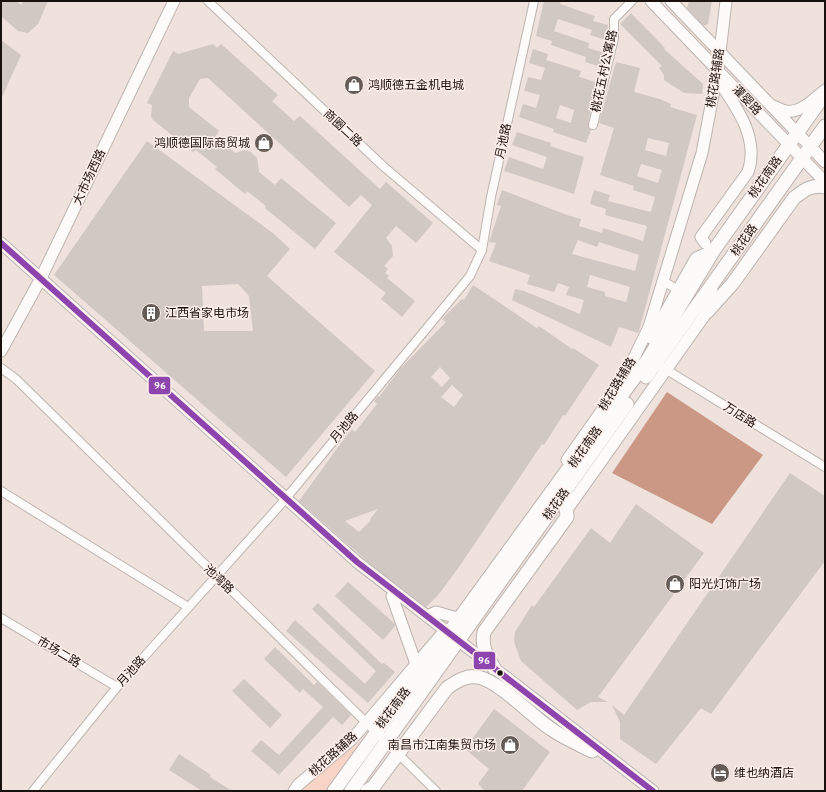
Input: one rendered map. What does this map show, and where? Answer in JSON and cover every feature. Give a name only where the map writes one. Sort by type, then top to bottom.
[{"type":"main road","name":"大市场西路","points":[[1,351],[39,283],[174,1]]},
{"type":"main road","name":"灌婴路","points":[[651,1],[717,73],[825,182]]},
{"type":"main road","name":"灌婴路","points":[[671,1],[825,162]]},
{"type":"main road","name":"桃花路辅路","points":[[294,791],[298,785],[352,739],[372,727],[416,664],[449,637],[454,617],[605,406],[629,368],[649,327],[702,153],[717,73],[726,1]]},
{"type":"main road","points":[[494,668],[484,652],[484,632],[567,517],[561,489],[651,338],[696,258],[709,247],[701,237],[748,172],[752,161],[748,134],[741,113],[717,73]]},
{"type":"main road","points":[[768,104],[788,111],[794,110],[804,106],[825,89]]},
{"type":"main road","name":"桃花南路","points":[[334,791],[372,727],[449,637],[561,489],[648,359],[709,247],[789,144],[825,94]]},
{"type":"main road","name":"桃花南路","points":[[802,158],[825,126]]},
{"type":"main road","name":"桃花路","points":[[561,489],[661,367],[713,283],[802,158]]},
{"type":"main road","points":[[566,511],[661,367],[734,283],[794,198],[816,185],[825,187]]},
{"type":"main road","points":[[1,243],[39,283]]},
{"type":"main road","points":[[1,251],[283,500],[353,566],[392,596],[494,668],[653,791]]},
{"type":"main road","points":[[708,312],[713,283]]},
{"type":"main road","points":[[283,500],[357,562],[427,616],[449,637],[643,791]]},
{"type":"main road","points":[[392,596],[416,664]]},
{"type":"main road","points":[[427,616],[436,612],[454,617]]},
{"type":"main road","points":[[351,791],[386,742],[449,637]]},
{"type":"main road","points":[[366,791],[374,786],[448,688],[458,680],[470,676],[493,683],[551,729],[592,751]]},
{"type":"main road","points":[[366,791],[368,766]]},
{"type":"street","name":"商圈二路","points":[[208,1],[383,166],[482,250]]},
{"type":"street","name":"月池路","points":[[33,791],[117,687],[283,500],[470,276],[482,250],[491,197],[534,1]]},
{"type":"street","name":"桃花五村公寓路","points":[[593,125],[614,38],[614,19],[632,1]]},
{"type":"street","points":[[663,281],[678,290]]},
{"type":"street","name":"万店路","points":[[661,367],[825,467]]},
{"type":"street","name":"池湾路","points":[[1,368],[22,384],[436,791]]},
{"type":"street","points":[[1,491],[188,607]]},
{"type":"street","name":"市场二路","points":[[1,618],[117,687]]},
{"type":"shaded area","points":[[667,392],[763,455],[712,524],[612,473]]},
{"type":"shaded area","points":[[371,735],[341,791],[300,791],[325,767]]},
{"type":"building","points":[[1,1],[16,1],[21,5],[23,1],[48,1],[38,24],[28,33],[18,31],[1,16]]},
{"type":"building","points":[[544,1],[561,1],[560,4],[595,16],[593,21],[608,25],[606,40],[590,35],[592,30],[558,19],[554,31],[589,43],[588,48],[605,53],[601,67],[585,62],[586,57],[551,45],[552,41],[536,36]]},
{"type":"building","points":[[689,1],[712,1],[708,24],[704,26],[687,8]]},
{"type":"building","points":[[631,13],[665,48],[664,49],[703,84],[702,94],[684,93],[664,80],[664,75],[659,68],[662,66],[620,24]]},
{"type":"building","points":[[1,40],[21,55],[1,99]]},
{"type":"building","points":[[213,44],[217,48],[221,44],[278,95],[272,101],[294,121],[300,116],[380,189],[386,182],[433,223],[416,243],[396,226],[386,238],[392,246],[393,256],[384,266],[388,269],[385,273],[389,276],[387,278],[415,301],[402,317],[381,299],[386,293],[334,252],[372,205],[361,195],[349,207],[208,78],[200,79],[189,98],[189,107],[219,131],[215,137],[235,153],[245,150],[251,152],[257,158],[259,172],[275,185],[281,178],[336,223],[315,249],[265,208],[266,206],[247,191],[245,194],[215,169],[217,167],[196,150],[193,152],[153,120],[151,117],[152,105],[147,103],[173,51],[178,54]]},
{"type":"building","points":[[533,49],[548,54],[546,60],[581,71],[579,77],[596,82],[588,124],[591,130],[586,143],[553,132],[554,129],[519,117],[523,104],[536,108],[540,95],[524,91],[528,77],[541,80],[545,68],[529,63]],"holes":[[[560,105],[574,110],[571,123],[556,118]]]},
{"type":"building","points":[[616,62],[640,68],[634,92],[660,99],[671,104],[670,107],[697,115],[639,331],[638,333],[619,327],[611,347],[512,300],[515,289],[524,291],[580,314],[584,300],[566,295],[569,287],[558,283],[554,292],[527,284],[530,275],[489,261],[496,243],[489,242],[501,206],[497,205],[502,190],[581,219],[579,226],[602,233],[603,228],[643,241],[647,226],[605,215],[606,209],[590,204],[594,190],[610,195],[608,201],[651,212],[655,197],[633,190],[634,186],[600,175],[614,128],[599,123]],"holes":[[[648,138],[669,143],[666,156],[645,150]],[[641,164],[662,170],[658,183],[637,176]],[[578,240],[597,247],[599,242],[639,255],[635,271],[572,254]],[[590,275],[630,287],[626,302],[605,296],[605,292],[587,287]]]},
{"type":"building","points":[[517,132],[551,143],[550,146],[584,157],[574,194],[504,171],[509,157],[543,169],[547,157],[512,145]]},
{"type":"building","name":"江西省家电市场","points":[[147,141],[274,234],[290,249],[267,276],[375,371],[286,477],[54,275]],"holes":[[[238,284],[249,296],[253,331],[204,331],[202,286]]]},
{"type":"building","points":[[473,285],[537,328],[539,326],[572,349],[573,348],[599,365],[565,416],[563,415],[544,445],[542,444],[459,567],[439,594],[426,607],[369,563],[299,501],[352,429],[355,432],[377,404],[374,401],[378,396],[379,397],[400,369],[446,322],[442,319],[462,299],[464,300]],"holes":[[[440,367],[450,378],[442,387],[431,377]],[[452,385],[463,395],[454,407],[441,397]],[[378,509],[370,519],[371,520],[359,532],[345,521]]]},
{"type":"building","points":[[790,473],[825,496],[825,561],[711,714],[701,708],[656,764],[620,739],[620,722],[612,705],[624,715]]},
{"type":"building","points":[[636,504],[704,553],[598,697],[608,702],[591,702],[577,710],[521,661],[514,642],[515,632],[532,605],[534,607],[591,528],[610,543]]},
{"type":"building","points":[[348,582],[395,624],[383,640],[335,596]]},
{"type":"building","points":[[318,603],[382,664],[384,663],[395,672],[368,703],[286,631],[295,620],[365,684],[376,671],[312,609]]},
{"type":"building","points":[[275,647],[314,685],[317,682],[351,715],[342,725],[333,717],[279,775],[251,751],[261,740],[279,755],[323,707],[303,689],[300,693],[264,659]]},
{"type":"building","points":[[244,679],[282,715],[270,728],[232,691]]},
{"type":"building","name":"南昌市江南集贸市场","points":[[494,709],[550,752],[522,791],[485,791],[478,784],[489,769],[465,749]]},
{"type":"building","points":[[179,754],[232,791],[202,791],[169,770]]},
{"type":"transit line","name":"96","points":[[1,243],[357,562],[653,791]]},
{"type":"place","name":"鸿顺德五金机电城","points":[[354,85]]},
{"type":"place","name":"鸿顺德国际商贸城","points":[[264,143]]},
{"type":"place","name":"江西省家电市场","points":[[151,313]]},
{"type":"place","name":"阳光灯饰广场","points":[[675,584]]},
{"type":"place","name":"南昌市江南集贸市场","points":[[510,745]]},
{"type":"place","name":"维也纳酒店","points":[[720,773]]}]
